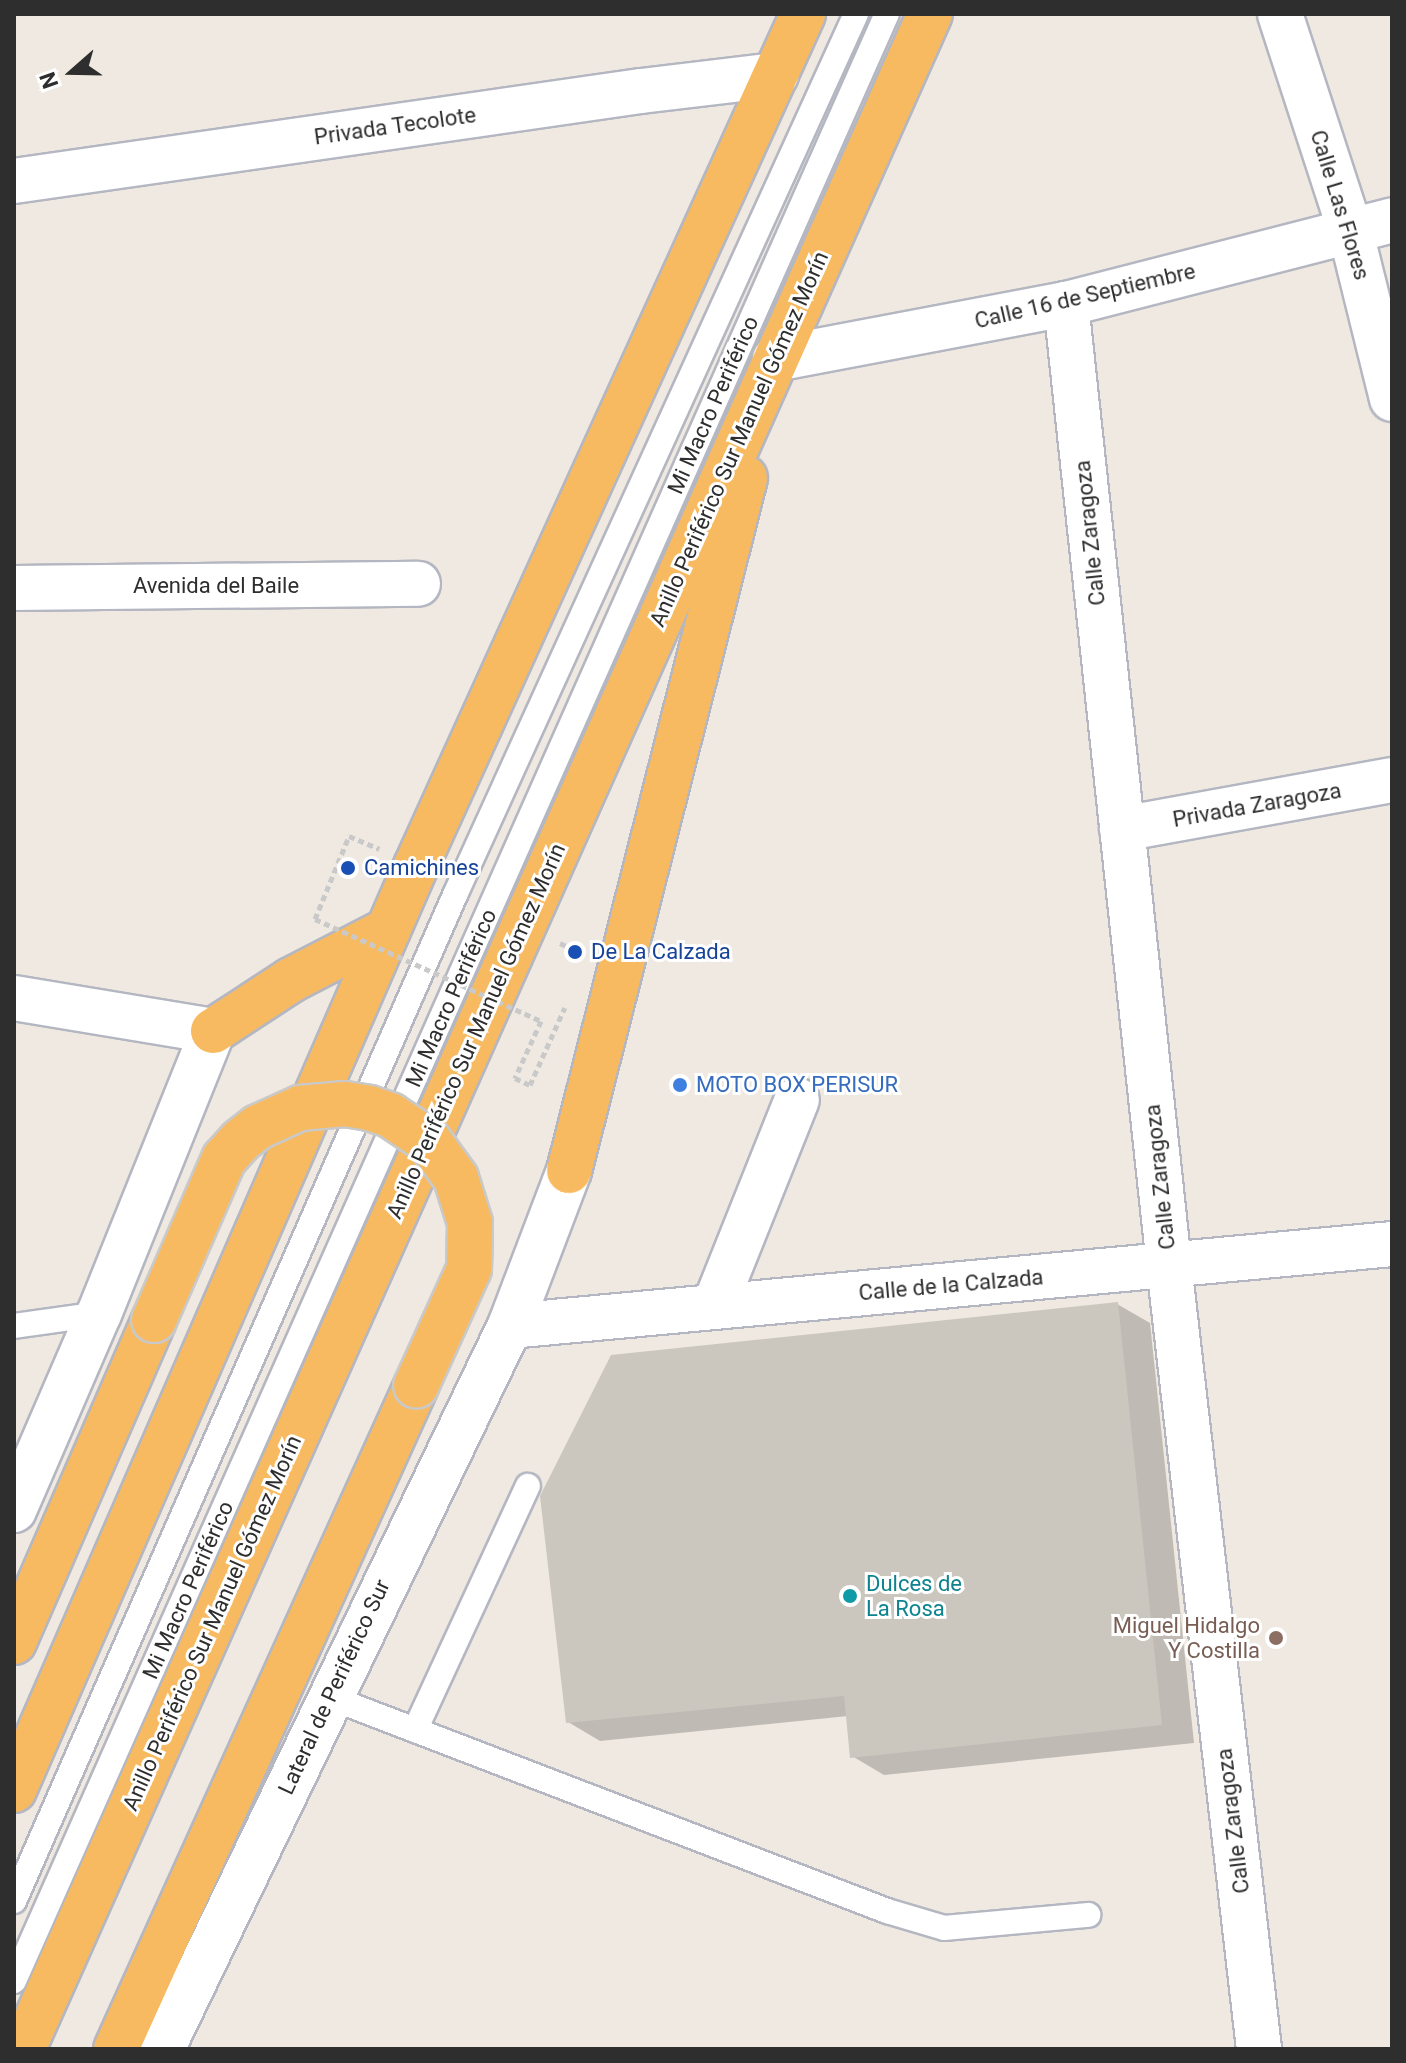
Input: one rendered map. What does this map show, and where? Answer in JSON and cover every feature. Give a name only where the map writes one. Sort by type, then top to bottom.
[{"type":"highway","points":[[14,1790],[416,866],[803,14]]},
{"type":"highway","name":"Anillo Periférico Sur Manuel Gómez Morín","points":[[23,2049],[930,14]]},
{"type":"highway","points":[[569,1171],[775,359]]},
{"type":"highway","points":[[213,1031],[291,980],[388,930]]},
{"type":"highway","points":[[14,1642],[224,1159],[258,1127],[300,1108],[345,1104],[390,1115],[429,1141],[456,1178],[470,1223],[473,1247],[469,1269],[116,2049]]},
{"type":"street","name":"Calle Las Flores","points":[[1280,14],[1350,229],[1392,399]]},
{"type":"street","name":"Privada Tecolote","points":[[14,181],[641,91],[776,75]]},
{"type":"street","name":"Calle 16 de Septiembre","points":[[775,359],[1066,304],[1392,220]]},
{"type":"street","name":"Calle Zaragoza","points":[[1066,304],[1169,1265],[1259,2049]]},
{"type":"street","name":"Avenida del Baile","points":[[14,588],[418,584]]},
{"type":"street","name":"Privada Zaragoza","points":[[1122,829],[1392,780]]},
{"type":"street","points":[[14,998],[213,1031],[99,1314],[14,1510]]},
{"type":"street","points":[[714,1307],[797,1100]]},
{"type":"street","name":"Lateral de Periférico Sur","points":[[162,2049],[510,1326],[569,1171]]},
{"type":"street","name":"Calle de la Calzada","points":[[510,1326],[1392,1244]]},
{"type":"lane","name":"Mi Macro Periférico","points":[[14,1901],[455,895],[856,14]]},
{"type":"lane","name":"Mi Macro Periférico","points":[[14,1981],[887,14]]},
{"type":"lane","points":[[14,1326],[99,1314]]},
{"type":"lane","points":[[415,1730],[528,1486]]},
{"type":"lane","points":[[329,1697],[887,1911],[944,1928],[1088,1915]]},
{"type":"path","points":[[416,866],[349,836],[315,919],[541,1021],[515,1078],[530,1085],[569,999]]},
{"type":"path","points":[[523,925],[589,956]]},
{"type":"building","name":"Dulces de La Rosa","points":[[1118,1302],[1162,1725],[850,1758],[844,1696],[566,1723],[540,1496],[611,1355]]},
{"type":"place","name":"Camichines","points":[[348,868]]},
{"type":"place","name":"De La Calzada","points":[[575,952]]},
{"type":"place","name":"MOTO BOX PERISUR","points":[[680,1085]]},
{"type":"place","name":"Dulces de La Rosa","points":[[850,1596]]},
{"type":"place","name":"Miguel Hidalgo Y Costilla","points":[[1276,1638]]}]
